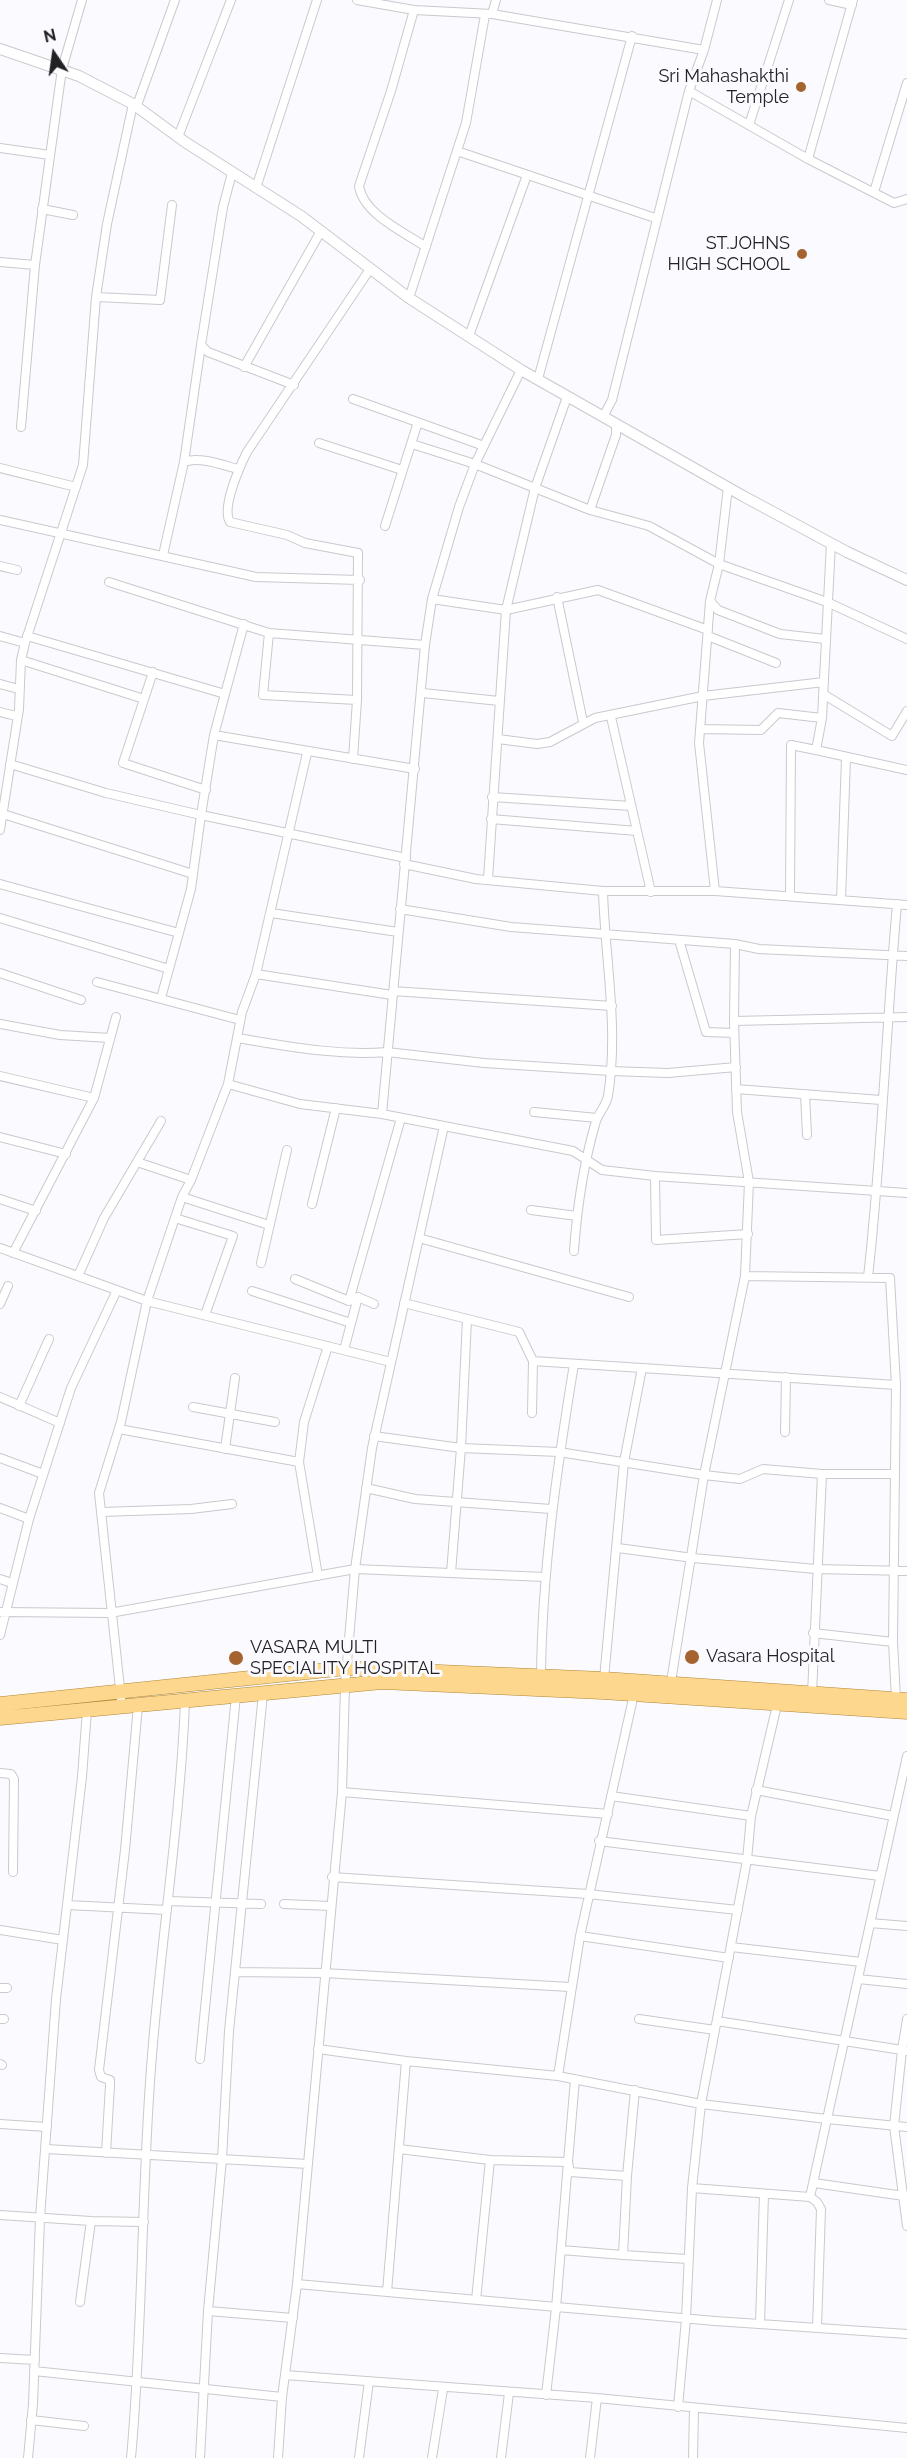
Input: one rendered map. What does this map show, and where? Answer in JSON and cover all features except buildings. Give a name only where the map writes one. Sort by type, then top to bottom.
[{"type":"main road","points":[[0,1704],[122,1700],[346,1668],[415,1668],[604,1679],[777,1705],[907,1712]]},
{"type":"main road","points":[[0,1718],[87,1710],[122,1700],[138,1706],[382,1682],[634,1694],[669,1690],[901,1699]]},
{"type":"street","points":[[21,427],[35,265],[62,69],[82,0]]},
{"type":"street","points":[[0,830],[19,708],[21,660],[83,465],[96,297],[107,224],[135,106],[175,0]]},
{"type":"street","points":[[178,137],[231,0]]},
{"type":"street","points":[[256,188],[316,0]]},
{"type":"street","points":[[357,0],[414,10],[489,15],[632,36],[704,50]]},
{"type":"street","points":[[409,298],[466,123],[489,15],[496,0]]},
{"type":"street","points":[[603,417],[612,400],[689,91],[704,50],[717,0]]},
{"type":"street","points":[[749,125],[789,0]]},
{"type":"street","points":[[808,159],[852,3],[830,0]]},
{"type":"street","points":[[414,10],[391,91],[359,186],[360,195],[371,208],[426,247]]},
{"type":"street","points":[[538,379],[632,36]]},
{"type":"street","points":[[0,49],[62,69],[135,106],[321,231],[409,298],[521,370],[728,487],[831,543],[907,580]]},
{"type":"street","points":[[874,192],[907,83]]},
{"type":"street","points":[[689,91],[808,159],[894,203],[907,200]]},
{"type":"street","points":[[0,148],[50,155]]},
{"type":"street","points":[[457,151],[656,218]]},
{"type":"street","points":[[163,555],[184,462],[223,207],[232,173]]},
{"type":"street","points":[[469,336],[527,175]]},
{"type":"street","points":[[96,297],[160,300],[172,205]]},
{"type":"street","points":[[42,209],[73,215]]},
{"type":"street","points":[[244,367],[321,231]]},
{"type":"street","points":[[0,262],[35,265]]},
{"type":"street","points":[[353,759],[360,580],[359,557],[356,551],[305,543],[287,535],[230,522],[227,509],[238,469],[256,437],[294,385],[370,269]]},
{"type":"street","points":[[201,345],[208,352],[294,385]]},
{"type":"street","points":[[382,1114],[400,909],[423,693],[425,645],[432,599],[475,464],[521,370]]},
{"type":"street","points":[[488,879],[506,610],[535,488],[567,397]]},
{"type":"street","points":[[353,399],[484,446]]},
{"type":"street","points":[[385,526],[418,422]]},
{"type":"street","points":[[590,510],[616,435],[616,425]]},
{"type":"street","points":[[319,443],[402,470]]},
{"type":"street","points":[[412,444],[475,464],[590,510],[649,526],[719,564],[827,602],[907,639]]},
{"type":"street","points":[[184,462],[191,459],[238,469]]},
{"type":"street","points":[[0,468],[76,487]]},
{"type":"street","points":[[715,891],[699,743],[710,601],[719,564],[728,487]]},
{"type":"street","points":[[0,520],[256,577],[360,580]]},
{"type":"street","points":[[816,750],[822,718],[831,543]]},
{"type":"street","points":[[0,566],[16,570]]},
{"type":"street","points":[[109,582],[268,633],[425,645]]},
{"type":"street","points":[[432,599],[506,610],[557,597],[598,590],[708,633],[776,663]]},
{"type":"street","points":[[557,597],[584,722]]},
{"type":"street","points":[[710,601],[718,610],[780,634],[825,639]]},
{"type":"street","points":[[161,998],[194,874],[214,735],[244,624]]},
{"type":"street","points":[[268,633],[263,695],[357,700]]},
{"type":"street","points":[[0,636],[26,640],[153,672],[225,694]]},
{"type":"street","points":[[21,660],[144,699]]},
{"type":"street","points":[[153,672],[123,763],[206,790]]},
{"type":"street","points":[[498,740],[550,742],[584,722],[703,696],[824,682]]},
{"type":"street","points":[[0,684],[19,689]]},
{"type":"street","points":[[423,693],[499,701]]},
{"type":"street","points":[[823,694],[892,736],[907,711]]},
{"type":"street","points":[[0,712],[16,716]]},
{"type":"street","points":[[700,729],[761,730],[778,713],[822,718]]},
{"type":"street","points":[[611,717],[651,892]]},
{"type":"street","points":[[214,735],[307,753],[415,769]]},
{"type":"street","points":[[790,896],[791,745],[907,770]]},
{"type":"street","points":[[122,1700],[110,1613],[99,1493],[119,1429],[147,1301],[182,1197],[191,1180],[228,1084],[240,1020],[256,974],[307,753]]},
{"type":"street","points":[[841,900],[846,758]]},
{"type":"street","points":[[10,764],[105,793],[488,879],[603,891],[715,891],[907,905]]},
{"type":"street","points":[[492,798],[631,806]]},
{"type":"street","points":[[3,814],[194,874]]},
{"type":"street","points":[[491,819],[636,831]]},
{"type":"street","points":[[0,884],[180,933]]},
{"type":"street","points":[[574,1251],[577,1216],[588,1159],[597,1118],[604,1109],[607,1099],[611,1071],[612,1006],[604,934],[603,891]]},
{"type":"street","points":[[868,1277],[878,1191],[881,1100],[890,1016],[892,955],[897,904]]},
{"type":"street","points":[[400,909],[511,927],[735,944],[759,949],[907,956]]},
{"type":"street","points":[[271,912],[398,932]]},
{"type":"street","points":[[0,918],[169,969]]},
{"type":"street","points":[[679,940],[706,1032],[734,1033]]},
{"type":"street","points":[[669,1690],[693,1558],[704,1475],[727,1372],[744,1276],[748,1234],[749,1182],[737,1112],[734,1033],[735,944]]},
{"type":"street","points":[[0,973],[81,1000]]},
{"type":"street","points":[[256,974],[392,993],[612,1006]]},
{"type":"street","points":[[97,982],[240,1020]]},
{"type":"street","points":[[13,1253],[94,1098],[116,1017]]},
{"type":"street","points":[[734,1021],[907,1017]]},
{"type":"street","points":[[0,1024],[60,1035],[110,1038]]},
{"type":"street","points":[[237,1038],[313,1050],[363,1054],[387,1052],[484,1063],[611,1071],[668,1073],[736,1067]]},
{"type":"street","points":[[0,1076],[94,1098]]},
{"type":"street","points":[[228,1084],[300,1104],[382,1114],[573,1151],[602,1170],[655,1176],[907,1193]]},
{"type":"street","points":[[736,1089],[881,1100]]},
{"type":"street","points":[[805,1094],[807,1135]]},
{"type":"street","points":[[312,1204],[336,1108]]},
{"type":"street","points":[[534,1112],[597,1118]]},
{"type":"street","points":[[349,1301],[401,1118]]},
{"type":"street","points":[[78,1276],[104,1218],[161,1121]]},
{"type":"street","points":[[278,2458],[282,2397],[297,2284],[332,1876],[342,1792],[346,1668],[355,1569],[374,1436],[444,1126]]},
{"type":"street","points":[[0,1137],[66,1154]]},
{"type":"street","points":[[261,1263],[287,1150]]},
{"type":"street","points":[[137,1162],[191,1180]]},
{"type":"street","points":[[655,1176],[656,1240],[748,1234]]},
{"type":"street","points":[[182,1197],[269,1225]]},
{"type":"street","points":[[0,1199],[36,1210]]},
{"type":"street","points":[[531,1210],[577,1216]]},
{"type":"street","points":[[175,1218],[233,1236],[205,1315]]},
{"type":"street","points":[[419,1238],[629,1297]]},
{"type":"street","points":[[0,1248],[147,1301],[391,1362]]},
{"type":"street","points":[[744,1276],[890,1278],[896,1385],[893,1642],[901,1699]]},
{"type":"street","points":[[295,1279],[349,1301],[358,1297],[374,1304]]},
{"type":"street","points":[[0,1304],[8,1286]]},
{"type":"street","points":[[0,1635],[2,1613],[29,1519],[71,1388],[117,1290]]},
{"type":"street","points":[[252,1291],[351,1323]]},
{"type":"street","points":[[344,1350],[358,1297]]},
{"type":"street","points":[[404,1303],[519,1332],[532,1361],[532,1413]]},
{"type":"street","points":[[451,1573],[461,1448],[467,1319]]},
{"type":"street","points":[[19,1406],[49,1339]]},
{"type":"street","points":[[318,1576],[299,1462],[304,1422],[328,1346]]},
{"type":"street","points":[[532,1361],[727,1372],[896,1385]]},
{"type":"street","points":[[541,1676],[541,1618],[551,1509],[574,1364]]},
{"type":"street","points":[[604,1679],[618,1548],[624,1462],[642,1368]]},
{"type":"street","points":[[785,1432],[786,1377]]},
{"type":"street","points":[[225,1449],[235,1378]]},
{"type":"street","points":[[0,1397],[60,1423]]},
{"type":"street","points":[[193,1407],[275,1422]]},
{"type":"street","points":[[119,1429],[299,1462]]},
{"type":"street","points":[[374,1436],[461,1448],[559,1452],[740,1479],[763,1469],[822,1474],[894,1474]]},
{"type":"street","points":[[0,1458],[44,1474]]},
{"type":"street","points":[[812,1694],[822,1474]]},
{"type":"street","points":[[366,1488],[415,1498],[551,1509]]},
{"type":"street","points":[[101,1512],[191,1509],[232,1504]]},
{"type":"street","points":[[0,1508],[29,1519]]},
{"type":"street","points":[[618,1548],[693,1558],[816,1569],[907,1571]]},
{"type":"street","points":[[2,1613],[110,1613],[355,1569],[545,1577]]},
{"type":"street","points":[[0,1579],[12,1583]]},
{"type":"street","points":[[813,1633],[893,1642]]},
{"type":"street","points":[[200,2458],[208,2311],[222,2159],[235,1972],[262,1694]]},
{"type":"street","points":[[558,2076],[570,1987],[588,1894],[634,1694]]},
{"type":"street","points":[[200,2059],[236,1696]]},
{"type":"street","points":[[131,2458],[138,2382],[146,2155],[153,2040],[181,1790],[185,1702]]},
{"type":"street","points":[[678,2407],[686,2319],[692,2188],[701,2104],[747,1860],[751,1816],[777,1705]]},
{"type":"street","points":[[106,2153],[110,2080],[101,2077],[99,2070],[125,1850],[138,1706]]},
{"type":"street","points":[[28,2458],[47,2127],[63,1940],[82,1777],[87,1710]]},
{"type":"street","points":[[810,2197],[893,1816],[903,1787],[907,1756]]},
{"type":"street","points":[[0,1773],[11,1773],[14,1779],[13,1872]]},
{"type":"street","points":[[756,1790],[893,1816]]},
{"type":"street","points":[[342,1792],[608,1814]]},
{"type":"street","points":[[611,1796],[751,1816]]},
{"type":"street","points":[[599,1841],[880,1876]]},
{"type":"street","points":[[332,1876],[588,1894],[738,1910]]},
{"type":"street","points":[[67,1905],[117,1907],[217,1902],[261,1904]]},
{"type":"street","points":[[284,1904],[330,1906]]},
{"type":"street","points":[[870,1923],[907,1926]]},
{"type":"street","points":[[0,1930],[63,1940]]},
{"type":"street","points":[[580,1936],[729,1958]]},
{"type":"street","points":[[731,1947],[861,1962]]},
{"type":"street","points":[[235,1972],[324,1973],[570,1987]]},
{"type":"street","points":[[858,1979],[907,1984]]},
{"type":"street","points":[[639,2019],[844,2041],[905,2051]]},
{"type":"street","points":[[907,2019],[905,2051],[894,2126],[907,2226]]},
{"type":"street","points":[[318,2049],[406,2061],[558,2076],[701,2104],[907,2127]]},
{"type":"street","points":[[387,2292],[406,2061]]},
{"type":"street","points":[[546,2395],[556,2308],[575,2079]]},
{"type":"street","points":[[623,2255],[635,2090]]},
{"type":"street","points":[[0,2124],[47,2127]]},
{"type":"street","points":[[46,2149],[308,2164]]},
{"type":"street","points":[[399,2149],[490,2160],[568,2162]]},
{"type":"street","points":[[476,2300],[490,2160]]},
{"type":"street","points":[[568,2162],[570,2172],[627,2176]]},
{"type":"street","points":[[814,2183],[904,2196]]},
{"type":"street","points":[[692,2188],[810,2197],[817,2202],[821,2209],[817,2328]]},
{"type":"street","points":[[760,2324],[764,2193]]},
{"type":"street","points":[[0,2215],[91,2222],[144,2222]]},
{"type":"street","points":[[80,2302],[91,2222]]},
{"type":"street","points":[[561,2250],[687,2259]]},
{"type":"street","points":[[297,2284],[686,2319],[907,2334]]},
{"type":"street","points":[[208,2311],[293,2318]]},
{"type":"street","points":[[0,2358],[35,2360]]},
{"type":"street","points":[[34,2371],[282,2397]]},
{"type":"street","points":[[285,2375],[443,2389],[597,2398],[907,2428]]},
{"type":"street","points":[[359,2458],[369,2381]]},
{"type":"street","points":[[432,2458],[443,2389]]},
{"type":"street","points":[[501,2458],[509,2393]]},
{"type":"street","points":[[590,2458],[597,2398]]},
{"type":"street","points":[[693,2458],[694,2409]]},
{"type":"street","points":[[31,2420],[84,2426]]},
{"type":"place","name":"Sri Mahashakthi Temple","points":[[801,87]]},
{"type":"place","name":"ST.JOHNS HIGH SCHOOL","points":[[802,254]]},
{"type":"place","name":"Vasara Hospital","points":[[692,1657]]},
{"type":"place","name":"VASARA MULTI SPECIALITY HOSPITAL","points":[[236,1658]]}]
